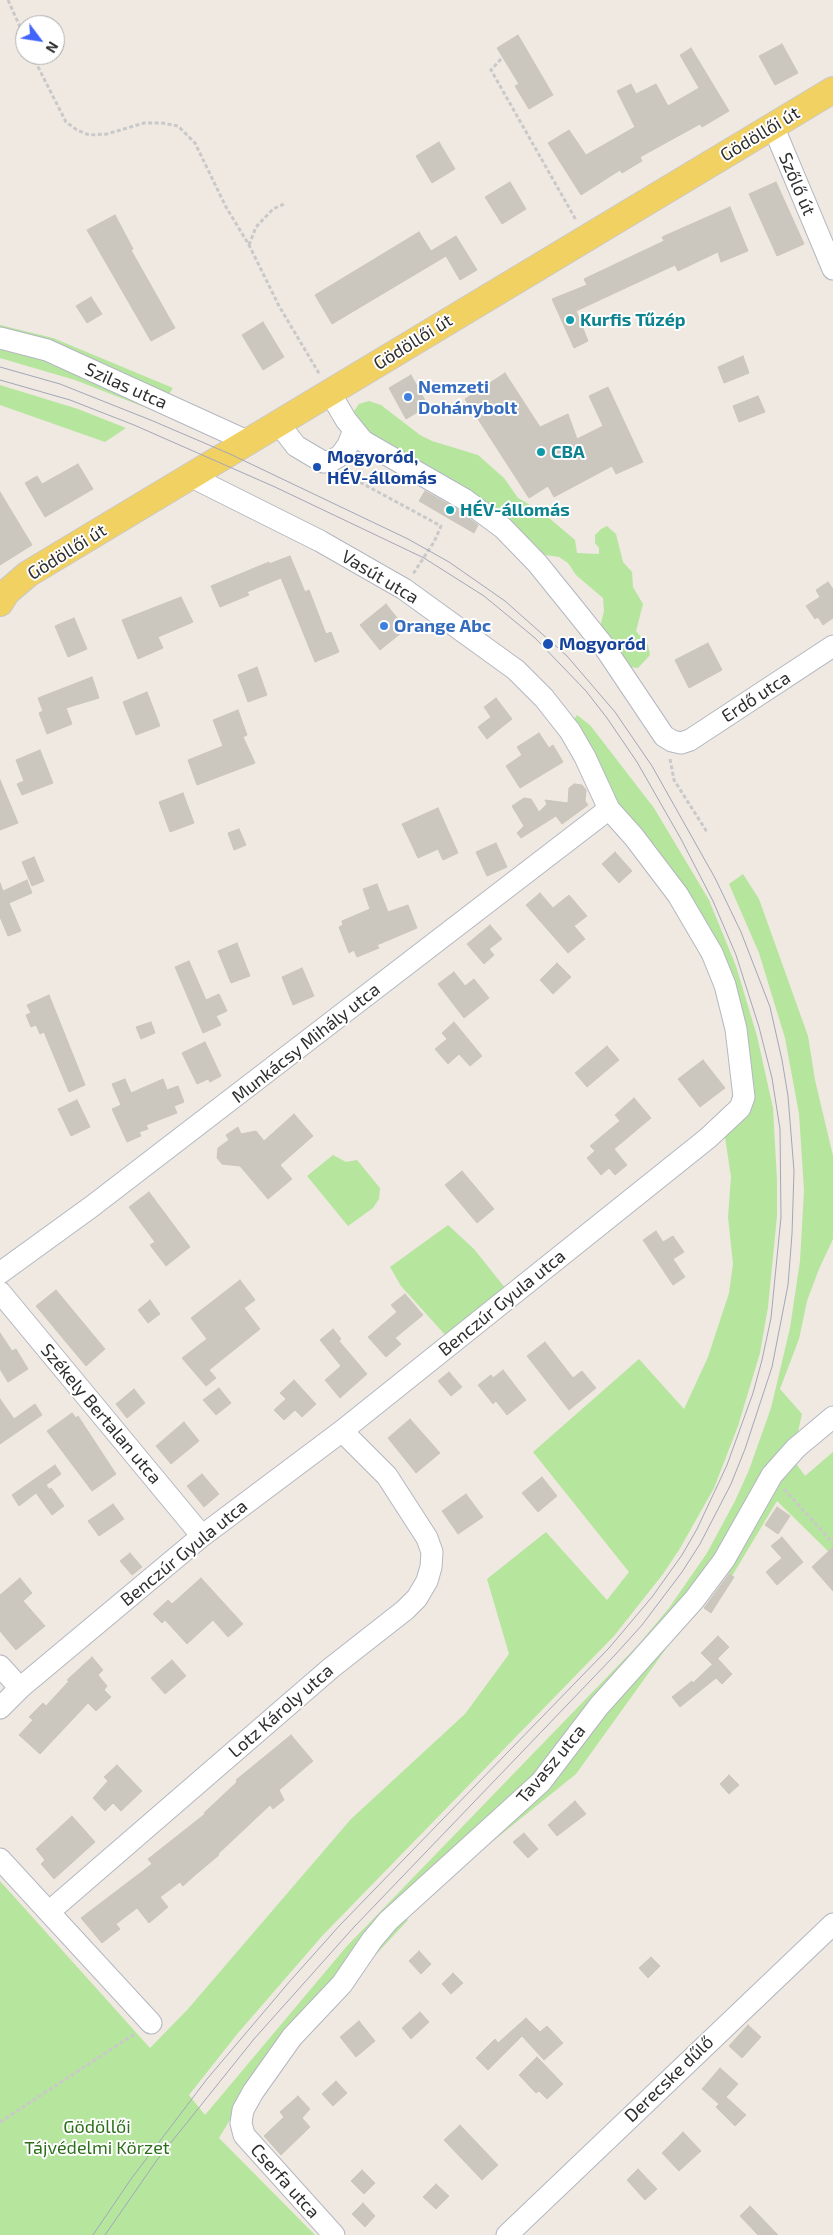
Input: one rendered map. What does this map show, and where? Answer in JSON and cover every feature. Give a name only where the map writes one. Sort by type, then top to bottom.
[{"type":"main road","name":"Gödöllői út","points":[[2,593],[28,574],[833,90]]},
{"type":"street","name":"Szőlő út","points":[[773,126],[833,268]]},
{"type":"street","name":"Szilas utca","points":[[0,338],[47,350],[249,442]]},
{"type":"street","points":[[330,393],[354,430],[372,447],[464,499],[504,528],[537,563],[603,645],[664,736],[676,743]]},
{"type":"street","points":[[279,424],[296,446],[323,462],[331,462],[341,455],[348,445],[354,430]]},
{"type":"street","name":"Vasút utca","points":[[192,476],[320,542],[404,589],[516,670],[544,698],[570,731],[585,757],[609,809]]},
{"type":"street","name":"Erdő utca","points":[[676,743],[690,740],[833,646]]},
{"type":"street","name":"Munkácsy Mihály utca","points":[[0,1273],[91,1207],[609,809]]},
{"type":"street","name":"Benczúr Gyula utca","points":[[0,1708],[20,1688],[202,1536],[342,1431],[708,1138],[740,1108],[744,1097],[744,1086],[736,1029],[725,985],[712,953],[678,895],[634,837],[609,809]]},
{"type":"street","name":"Székely Bertalan utca","points":[[0,1292],[202,1536]]},
{"type":"street","name":"Tavasz utca","points":[[241,2123],[243,2110],[270,2066],[292,2037],[342,1984],[388,1920],[540,1782],[599,1706],[694,1600],[724,1560],[772,1475],[796,1448],[833,1417]]},
{"type":"street","name":"Lotz Károly utca","points":[[50,1911],[331,1668],[405,1610],[417,1598],[427,1581],[431,1567],[432,1552],[426,1538],[387,1476],[342,1431]]},
{"type":"street","points":[[0,1666],[20,1688]]},
{"type":"street","points":[[0,1859],[50,1911],[151,2023]]},
{"type":"street","name":"Derecske dűlő","points":[[507,2235],[833,1924]]},
{"type":"street","name":"Cserfa utca","points":[[241,2123],[244,2135],[253,2147],[334,2235]]},
{"type":"path","points":[[8,0],[15,16]]},
{"type":"path","points":[[500,59],[491,70],[586,238]]},
{"type":"path","points":[[37,65],[66,122],[77,130],[89,135],[107,134],[144,124],[162,123],[178,126],[195,143],[226,207],[249,245],[279,306],[330,393]]},
{"type":"path","points":[[249,245],[256,227],[273,209],[284,204]]},
{"type":"path","points":[[323,462],[441,526],[434,542],[404,589]]},
{"type":"path","points":[[676,743],[670,757],[674,780],[707,832]]},
{"type":"path","points":[[772,1475],[833,1543]]},
{"type":"path","points":[[0,2122],[151,2023]]},
{"type":"green space","points":[[0,325],[53,338],[173,388],[157,412],[75,380],[0,358]]},
{"type":"green space","points":[[0,385],[78,409],[126,428],[105,442],[0,405]]},
{"type":"green space","points":[[369,401],[381,405],[420,435],[432,441],[478,455],[504,478],[518,498],[542,512],[575,540],[577,553],[599,554],[599,548],[595,543],[595,535],[607,526],[616,534],[623,562],[632,572],[633,587],[643,604],[636,631],[648,645],[650,655],[638,668],[621,666],[599,631],[604,611],[603,598],[576,575],[568,563],[559,557],[545,555],[531,547],[376,438],[363,425],[354,411],[359,404]]},
{"type":"green space","name":"Gödöllői Tájvédelmi Körzet","points":[[577,715],[590,725],[654,808],[709,900],[736,966],[757,1036],[773,1108],[777,1180],[777,1216],[773,1257],[768,1307],[760,1353],[738,1426],[714,1488],[679,1550],[663,1574],[614,1636],[323,1935],[238,2033],[189,2095],[205,2115],[347,1946],[638,1645],[669,1608],[707,1553],[735,1501],[749,1470],[771,1408],[790,1328],[800,1261],[804,1190],[799,1114],[785,1038],[759,953],[729,884],[743,874],[759,899],[808,1036],[815,1080],[833,1156],[833,1239],[807,1301],[799,1339],[780,1389],[802,1414],[792,1458],[805,1476],[833,1452],[833,1556],[777,1501],[732,1576],[724,1568],[576,1774],[462,1866],[406,1918],[408,1920],[245,2095],[219,2138],[315,2235],[0,2235],[0,1881],[150,2048],[188,2009],[351,1819],[465,1714],[509,1654],[487,1579],[546,1532],[607,1600],[629,1572],[533,1452],[639,1359],[684,1409],[708,1357],[729,1293],[733,1264],[728,1217],[731,1177],[725,1137],[748,1114],[729,986],[624,816],[572,723]]},
{"type":"green space","points":[[333,1155],[346,1162],[357,1160],[380,1188],[379,1199],[373,1208],[348,1226],[307,1176]]},
{"type":"green space","points":[[448,1225],[474,1249],[506,1289],[448,1338],[401,1286],[390,1267]]},
{"type":"building","points":[[518,35],[553,95],[529,109],[515,86],[519,84],[497,48]]},
{"type":"building","points":[[782,44],[798,73],[775,85],[759,56]]},
{"type":"building","points":[[691,48],[729,111],[702,127],[700,124],[640,157],[642,161],[622,173],[620,170],[581,195],[548,143],[569,130],[586,155],[635,127],[617,91],[631,84],[636,94],[656,84],[668,106],[699,88],[680,55]]},
{"type":"building","points":[[439,142],[455,169],[432,183],[416,156]]},
{"type":"building","points":[[510,182],[526,209],[502,224],[485,197]]},
{"type":"building","points":[[776,182],[804,244],[777,256],[749,194]]},
{"type":"building","points":[[730,207],[748,251],[721,262],[718,252],[678,271],[675,265],[576,311],[588,341],[574,348],[552,299],[587,285],[584,279],[664,241],[662,237]]},
{"type":"building","points":[[115,215],[133,249],[131,250],[175,328],[151,341],[87,230]]},
{"type":"building","points":[[419,232],[431,251],[456,236],[477,270],[460,280],[446,256],[332,324],[315,295]]},
{"type":"building","points":[[91,297],[102,314],[87,323],[76,306]]},
{"type":"building","points":[[263,322],[284,357],[263,370],[242,335]]},
{"type":"building","points":[[743,356],[749,373],[724,383],[718,367]]},
{"type":"building","name":"CBA","points":[[505,373],[540,427],[568,414],[577,439],[603,426],[589,396],[608,387],[643,462],[616,474],[612,466],[554,497],[548,486],[529,498],[465,399]]},
{"type":"building","name":"Nemzeti Dohánybolt","points":[[411,375],[428,406],[406,419],[389,388]]},
{"type":"building","points":[[758,396],[765,412],[739,422],[733,406]]},
{"type":"building","points":[[78,464],[93,489],[45,517],[25,483],[37,476],[42,484]]},
{"type":"building","name":"HÉV-állomás","points":[[425,491],[457,509],[478,525],[474,533],[419,501]]},
{"type":"building","points":[[0,492],[32,545],[0,565]]},
{"type":"building","points":[[290,556],[305,592],[309,590],[326,634],[331,632],[339,652],[315,662],[281,578],[247,592],[249,595],[220,607],[211,586],[269,562],[269,564]]},
{"type":"building","points":[[828,582],[833,589],[833,618],[823,625],[818,617],[815,619],[806,606],[820,597],[816,590]]},
{"type":"building","points":[[181,597],[193,622],[158,637],[163,648],[138,659],[122,620]]},
{"type":"building","points":[[386,604],[406,629],[380,650],[360,625]]},
{"type":"building","points":[[74,618],[87,649],[68,657],[55,626]]},
{"type":"building","points":[[708,643],[722,670],[689,688],[675,660]]},
{"type":"building","points":[[257,667],[267,695],[248,702],[238,675]]},
{"type":"building","points":[[92,677],[99,698],[66,708],[72,724],[47,734],[39,713],[43,711],[38,698]]},
{"type":"building","points":[[147,692],[160,726],[136,735],[123,702]]},
{"type":"building","points":[[496,698],[512,719],[487,739],[478,727],[491,717],[484,707]]},
{"type":"building","points":[[238,710],[247,735],[243,737],[255,763],[197,785],[188,760],[223,746],[213,720]]},
{"type":"building","points":[[539,733],[549,748],[553,745],[563,762],[520,788],[506,766],[522,755],[517,747]]},
{"type":"building","points":[[40,750],[53,783],[22,795],[17,784],[24,781],[16,760]]},
{"type":"building","points":[[0,780],[18,823],[0,830]]},
{"type":"building","points":[[574,784],[582,785],[586,790],[585,801],[588,805],[562,824],[556,816],[521,838],[517,833],[524,826],[512,806],[524,798],[531,799],[539,812],[547,804],[545,800],[568,803],[569,788]]},
{"type":"building","points":[[183,793],[194,823],[170,832],[159,802]]},
{"type":"building","points":[[438,808],[458,853],[443,860],[438,849],[418,858],[402,824]]},
{"type":"building","points":[[239,829],[246,845],[234,850],[228,833]]},
{"type":"building","points":[[496,843],[507,867],[487,876],[476,852]]},
{"type":"building","points":[[615,852],[632,871],[619,883],[602,864]]},
{"type":"building","points":[[34,857],[44,881],[32,886],[22,862]]},
{"type":"building","points":[[27,880],[32,893],[9,903],[21,931],[8,936],[0,917],[0,883],[3,891]]},
{"type":"building","points":[[377,884],[388,912],[408,905],[417,928],[377,945],[379,948],[357,957],[354,950],[349,953],[339,927],[343,925],[342,921],[370,909],[363,889]]},
{"type":"building","points":[[540,893],[553,908],[569,895],[587,916],[574,926],[585,939],[568,953],[526,905]]},
{"type":"building","points":[[490,925],[502,939],[489,949],[494,955],[484,964],[467,944]]},
{"type":"building","points":[[237,943],[250,976],[231,983],[218,951]]},
{"type":"building","points":[[189,961],[206,1000],[219,994],[227,1011],[216,1016],[221,1025],[203,1033],[175,967]]},
{"type":"building","points":[[557,963],[571,977],[553,994],[540,980]]},
{"type":"building","points":[[302,968],[314,996],[293,1005],[282,977]]},
{"type":"building","points":[[454,972],[465,986],[474,979],[489,998],[464,1018],[438,984]]},
{"type":"building","points":[[49,995],[85,1085],[69,1092],[44,1032],[40,1034],[36,1025],[31,1027],[26,1015],[31,1013],[27,1005]]},
{"type":"building","points":[[151,1022],[155,1033],[141,1039],[136,1027]]},
{"type":"building","points":[[454,1022],[482,1056],[470,1066],[459,1054],[448,1064],[435,1049],[447,1039],[442,1033]]},
{"type":"building","points":[[205,1042],[221,1076],[210,1082],[208,1079],[197,1084],[182,1053]]},
{"type":"building","points":[[607,1046],[619,1060],[587,1087],[575,1073]]},
{"type":"building","points":[[703,1060],[725,1088],[700,1107],[678,1079]]},
{"type":"building","points":[[125,1079],[131,1093],[163,1079],[167,1090],[178,1086],[184,1102],[174,1106],[177,1113],[146,1125],[148,1129],[139,1132],[141,1136],[127,1142],[112,1109],[121,1105],[112,1084]]},
{"type":"building","points":[[634,1098],[651,1118],[614,1149],[627,1165],[615,1175],[609,1168],[601,1175],[587,1158],[595,1151],[590,1146],[620,1121],[615,1115]]},
{"type":"building","points":[[77,1100],[90,1127],[71,1136],[58,1109]]},
{"type":"building","points":[[294,1114],[313,1136],[280,1165],[292,1179],[268,1199],[240,1166],[222,1164],[217,1158],[218,1148],[229,1140],[226,1135],[238,1127],[241,1134],[256,1131],[264,1141]]},
{"type":"building","points":[[462,1171],[494,1209],[477,1223],[445,1185]]},
{"type":"building","points":[[149,1192],[190,1247],[166,1266],[150,1245],[155,1242],[129,1207]]},
{"type":"building","points":[[656,1231],[663,1242],[673,1236],[684,1252],[673,1259],[685,1277],[673,1285],[643,1240]]},
{"type":"building","points":[[240,1280],[255,1300],[244,1308],[260,1329],[209,1370],[216,1378],[206,1386],[182,1358],[207,1339],[191,1318]]},
{"type":"building","points":[[56,1290],[105,1349],[86,1366],[36,1306]]},
{"type":"building","points":[[405,1294],[423,1315],[395,1338],[401,1344],[386,1357],[368,1337],[397,1312],[391,1305]]},
{"type":"building","points":[[150,1300],[160,1314],[148,1323],[138,1310]]},
{"type":"building","points":[[333,1329],[341,1339],[339,1341],[367,1374],[340,1398],[325,1380],[341,1366],[320,1340]]},
{"type":"building","points":[[0,1333],[12,1351],[16,1349],[28,1369],[8,1382],[0,1369]]},
{"type":"building","points":[[545,1342],[573,1378],[582,1371],[596,1388],[569,1410],[527,1356]]},
{"type":"building","points":[[503,1370],[526,1400],[507,1415],[496,1401],[493,1404],[478,1385],[491,1375],[493,1378]]},
{"type":"building","points":[[449,1372],[462,1387],[451,1396],[438,1381]]},
{"type":"building","points":[[294,1380],[316,1404],[302,1417],[295,1410],[284,1420],[274,1410],[286,1399],[280,1393]]},
{"type":"building","points":[[219,1388],[231,1403],[216,1415],[203,1400]]},
{"type":"building","points":[[134,1389],[145,1403],[127,1418],[116,1404]]},
{"type":"building","points":[[0,1399],[14,1419],[35,1404],[42,1415],[0,1444]]},
{"type":"building","points":[[72,1413],[76,1418],[78,1416],[116,1474],[92,1491],[47,1431]]},
{"type":"building","points":[[410,1419],[440,1453],[416,1473],[388,1438]]},
{"type":"building","points":[[184,1422],[199,1441],[171,1464],[156,1446]]},
{"type":"building","points":[[55,1465],[61,1474],[46,1485],[50,1490],[51,1488],[64,1506],[52,1515],[36,1493],[19,1506],[12,1495]]},
{"type":"building","points":[[202,1474],[219,1494],[204,1507],[187,1486]]},
{"type":"building","points":[[542,1477],[557,1496],[538,1512],[522,1493]]},
{"type":"building","points":[[466,1494],[483,1517],[458,1534],[442,1511]]},
{"type":"building","points":[[113,1504],[124,1519],[99,1536],[88,1521]]},
{"type":"building","points":[[777,1507],[790,1516],[778,1534],[765,1525]]},
{"type":"building","points":[[782,1537],[803,1562],[777,1585],[766,1572],[782,1558],[771,1546]]},
{"type":"building","points":[[833,1547],[833,1591],[812,1567]]},
{"type":"building","points":[[130,1553],[142,1567],[132,1575],[120,1561]]},
{"type":"building","points":[[729,1574],[734,1577],[711,1613],[704,1608]]},
{"type":"building","points":[[20,1578],[32,1593],[23,1601],[45,1626],[16,1650],[0,1631],[0,1595]]},
{"type":"building","points":[[201,1578],[243,1624],[228,1637],[213,1620],[187,1644],[165,1620],[162,1623],[153,1614],[168,1600],[172,1604]]},
{"type":"building","points":[[718,1636],[729,1647],[712,1664],[701,1653]]},
{"type":"building","points":[[92,1657],[103,1670],[98,1675],[107,1686],[104,1690],[111,1697],[96,1711],[88,1703],[40,1754],[19,1735],[33,1720],[29,1717],[43,1703],[46,1706],[69,1681],[67,1680]]},
{"type":"building","points":[[718,1659],[732,1674],[722,1684],[716,1678],[680,1707],[672,1697],[692,1681],[693,1683]]},
{"type":"building","points":[[172,1660],[186,1676],[165,1694],[151,1678]]},
{"type":"building","points":[[291,1735],[313,1761],[279,1790],[284,1800],[273,1809],[270,1805],[219,1855],[183,1886],[180,1882],[160,1897],[168,1907],[149,1923],[137,1908],[116,1924],[120,1929],[102,1943],[81,1918],[152,1864],[148,1859],[205,1814],[237,1782],[236,1780]]},
{"type":"building","points":[[117,1765],[142,1791],[121,1811],[113,1803],[105,1811],[93,1798],[108,1781],[104,1777]]},
{"type":"building","points":[[729,1775],[739,1785],[729,1794],[720,1784]]},
{"type":"building","points":[[575,1801],[586,1814],[557,1836],[548,1825]]},
{"type":"building","points":[[72,1816],[95,1842],[54,1879],[41,1864],[45,1860],[36,1849]]},
{"type":"building","points":[[524,1833],[538,1849],[528,1858],[513,1842]]},
{"type":"building","points":[[419,1951],[431,1964],[421,1974],[409,1961]]},
{"type":"building","points":[[651,1957],[660,1966],[648,1978],[639,1968]]},
{"type":"building","points":[[453,1973],[463,1983],[451,1994],[442,1984]]},
{"type":"building","points":[[420,2012],[429,2022],[411,2039],[402,2028]]},
{"type":"building","points":[[526,2018],[540,2032],[547,2026],[563,2043],[544,2060],[522,2036],[488,2070],[476,2058],[495,2039],[498,2043]]},
{"type":"building","points":[[359,2021],[375,2041],[356,2057],[340,2037]]},
{"type":"building","points":[[748,2025],[761,2037],[742,2058],[729,2046]]},
{"type":"building","points":[[537,2057],[563,2084],[547,2099],[539,2091],[536,2093],[519,2075]]},
{"type":"building","points":[[720,2068],[738,2084],[726,2097],[746,2115],[735,2126],[716,2107],[719,2104],[702,2089]]},
{"type":"building","points":[[336,2081],[347,2093],[333,2106],[322,2094]]},
{"type":"building","points":[[298,2096],[310,2109],[302,2118],[310,2127],[281,2155],[264,2136],[284,2117],[280,2112]]},
{"type":"building","points":[[460,2125],[498,2165],[482,2180],[444,2140]]},
{"type":"building","points":[[683,2132],[701,2151],[679,2171],[662,2153]]},
{"type":"building","points":[[638,2169],[657,2189],[645,2200],[627,2180]]},
{"type":"building","points":[[362,2170],[375,2183],[364,2194],[351,2181]]},
{"type":"building","points":[[436,2184],[449,2196],[436,2209],[423,2197]]},
{"type":"building","points":[[363,2203],[375,2216],[365,2227],[352,2214]]},
{"type":"building","points":[[750,2206],[778,2235],[758,2235],[740,2216]]},
{"type":"tram line","points":[[0,367],[60,384],[153,421],[230,454],[408,539],[449,562],[505,601],[567,656],[615,712],[652,766],[715,878],[741,932],[770,1007],[782,1060],[788,1096],[794,1171],[788,1285],[772,1367],[745,1449],[731,1484],[700,1544],[682,1572],[642,1625],[615,1655],[354,1927],[254,2039],[157,2160],[105,2235]]},
{"type":"tram line","points":[[0,380],[70,400],[134,425],[275,487],[424,558],[484,596],[535,638],[586,691],[637,762],[681,839],[713,901],[736,955],[759,1027],[772,1078],[780,1129],[781,1217],[771,1318],[762,1360],[753,1393],[727,1465],[697,1529],[682,1555],[652,1597],[609,1648],[340,1925],[290,1981],[207,2079],[131,2179],[93,2235]]},
{"type":"place","name":"Kurfis Tűzép","points":[[570,320]]},
{"type":"place","name":"Nemzeti Dohánybolt","points":[[408,397]]},
{"type":"place","name":"CBA","points":[[541,452]]},
{"type":"place","name":"Mogyoród, HÉV-állomás","points":[[317,467]]},
{"type":"place","name":"HÉV-állomás","points":[[450,510]]},
{"type":"place","name":"Orange Abc","points":[[384,626]]},
{"type":"place","name":"Mogyoród","points":[[548,644]]}]
